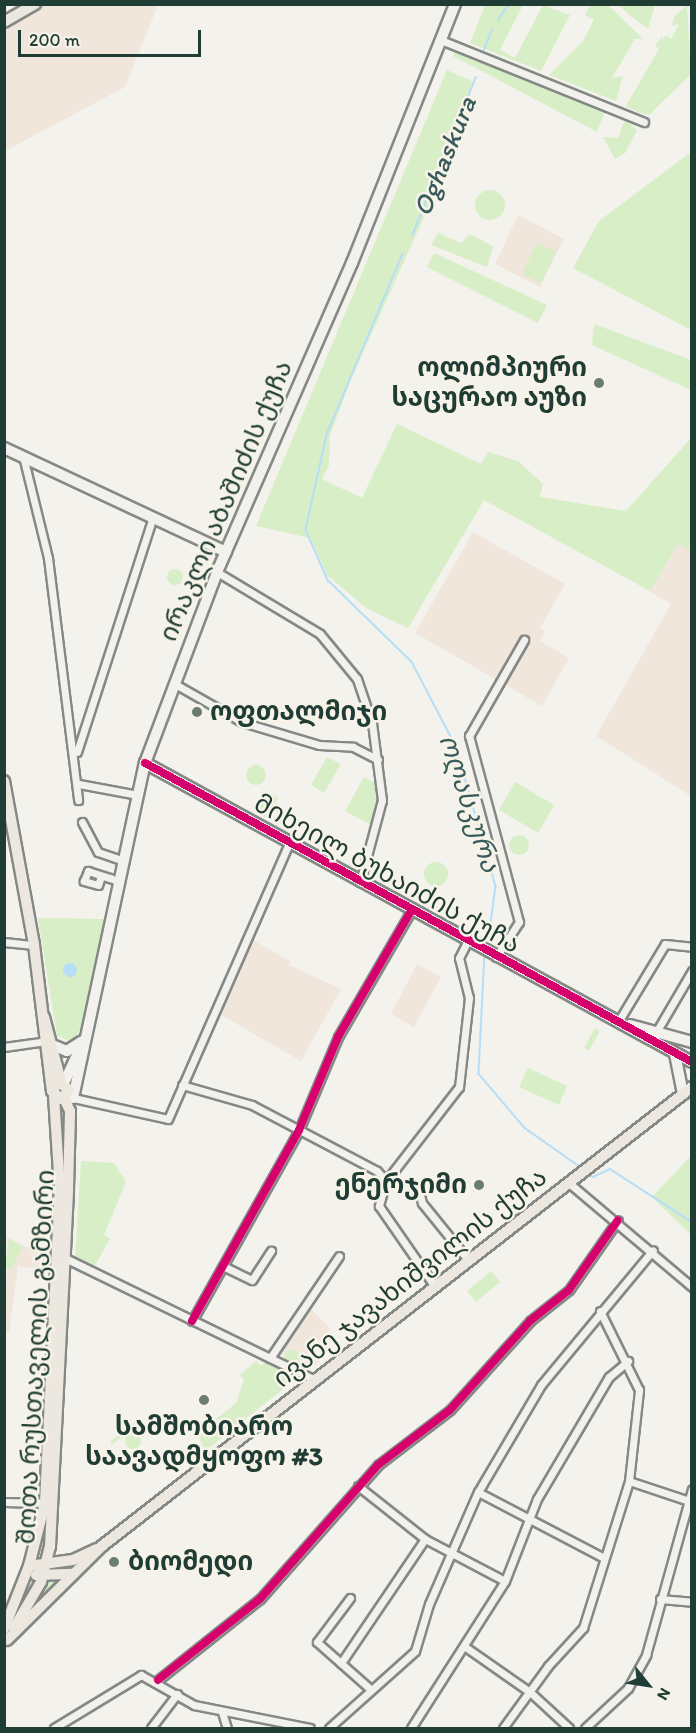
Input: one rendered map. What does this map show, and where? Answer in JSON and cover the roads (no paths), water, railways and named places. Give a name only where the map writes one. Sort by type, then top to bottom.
[{"type":"main road","points":[[4,22],[35,4]]},
{"type":"main road","name":"ირაკლი აბაშიძის ქუჩა","points":[[63,1092],[78,1081],[145,763],[217,572],[455,4]]},
{"type":"main road","points":[[4,448],[226,552]]},
{"type":"main road","name":"მიხეილ ბუხაიძის ქუჩა","points":[[145,763],[613,1021],[654,1037],[692,1042]]},
{"type":"main road","points":[[4,781],[34,945],[44,1017],[42,1042],[63,1092]]},
{"type":"main road","points":[[44,1017],[55,1046],[63,1092]]},
{"type":"main road","points":[[55,1046],[67,1051],[86,1035]]},
{"type":"main road","name":"ირაკლი აბაშიძის ქუჩა","points":[[63,1092],[86,1035]]},
{"type":"main road","name":"მიხეილ ბუხაიძის ქუჩა","points":[[654,1037],[675,1054],[692,1062]]},
{"type":"main road","points":[[692,1048],[692,1062]]},
{"type":"main road","points":[[675,1054],[687,1090]]},
{"type":"main road","name":"ივანე ჯავახიშვილის ქუჩა","points":[[5,1638],[102,1546],[687,1090]]},
{"type":"main road","name":"შოთა რუსთაველის გამზირი","points":[[5,1638],[42,1577],[48,1562],[65,1258],[70,1111],[63,1092]]},
{"type":"main road","name":"შოთა რუსთაველის გამზირი","points":[[5,1638],[29,1566],[45,1503],[63,1092]]},
{"type":"main road","points":[[29,1566],[73,1560],[102,1546]]},
{"type":"main road","points":[[29,1566],[42,1577],[75,1574]]},
{"type":"street","points":[[441,40],[644,122]]},
{"type":"street","points":[[23,456],[48,558],[63,698],[76,755],[78,800]]},
{"type":"street","points":[[76,755],[153,517]]},
{"type":"street","points":[[217,572],[321,634],[357,679],[378,760],[382,800],[360,882]]},
{"type":"street","points":[[493,956],[519,922],[469,736],[524,640]]},
{"type":"street","points":[[175,684],[242,722],[319,745],[353,747],[378,760]]},
{"type":"street","points":[[79,784],[138,795]]},
{"type":"street","points":[[82,822],[98,852],[124,861]]},
{"type":"street","points":[[63,1092],[168,1119],[289,843]]},
{"type":"street","points":[[101,876],[120,882]]},
{"type":"street","points":[[192,1321],[299,1130],[338,1038],[411,911]]},
{"type":"street","points":[[4,942],[34,945]]},
{"type":"street","points":[[613,1021],[665,944],[692,947]]},
{"type":"street","points":[[435,1287],[379,1206],[386,1181],[459,1087],[468,1008],[459,958],[472,945]]},
{"type":"street","points":[[654,1037],[692,971]]},
{"type":"street","points":[[4,1047],[42,1042]]},
{"type":"street","points":[[182,1085],[252,1105],[349,1154],[386,1181]]},
{"type":"street","points":[[568,1184],[618,1220],[692,1287]]},
{"type":"street","points":[[418,1186],[422,1203],[469,1261]]},
{"type":"street","points":[[158,1680],[260,1599],[358,1486],[450,1410],[530,1321],[569,1290],[618,1220]]},
{"type":"street","points":[[329,1728],[369,1688],[415,1651],[451,1550],[478,1492],[541,1386],[652,1250]]},
{"type":"street","points":[[223,1266],[252,1280],[271,1251]]},
{"type":"street","points":[[270,1358],[339,1256]]},
{"type":"street","points":[[65,1258],[315,1380]]},
{"type":"street","points":[[504,1728],[582,1628],[629,1482],[640,1401],[628,1361],[600,1311]]},
{"type":"street","points":[[411,1728],[506,1581],[529,1520],[609,1377],[628,1361]]},
{"type":"street","points":[[629,1482],[689,1501]]},
{"type":"street","points":[[358,1486],[425,1539],[451,1550],[506,1581]]},
{"type":"street","points":[[585,1728],[638,1673],[692,1489]]},
{"type":"street","points":[[478,1492],[604,1558]]},
{"type":"street","points":[[4,1502],[45,1503]]},
{"type":"street","points":[[342,1663],[425,1539]]},
{"type":"street","points":[[350,1598],[317,1642],[369,1688]]},
{"type":"street","points":[[660,1599],[692,1602]]},
{"type":"street","points":[[464,1646],[530,1692],[569,1728]]},
{"type":"street","points":[[54,1728],[130,1678],[158,1680],[177,1694],[222,1712],[310,1728]]},
{"type":"street","points":[[151,1728],[177,1694]]},
{"type":"street","points":[[222,1712],[227,1728]]},
{"type":"water","points":[[70,963],[75,965],[77,970],[75,975],[70,977],[65,975],[63,970],[65,965]]},
{"type":"waterway","name":"Oghaskura","points":[[498,20],[509,4]]},
{"type":"waterway","name":"Oghaskura","points":[[484,50],[492,29]]},
{"type":"waterway","name":"Oghaskura","points":[[412,236],[476,77]]},
{"type":"waterway","name":"ოღასკურა","points":[[403,254],[327,435],[306,530],[328,580],[412,662],[456,746],[496,886],[488,946]]},
{"type":"waterway","name":"ოღასკურა","points":[[485,954],[479,1074],[525,1128],[582,1168]]},
{"type":"waterway","name":"ოღასკურა","points":[[588,1173],[593,1177],[610,1169],[692,1222]]},
{"type":"place","name":"ოლიმპიური საცურაო აუზი","points":[[599,383]]},
{"type":"place","name":"ოფთალმიჯი","points":[[197,712]]},
{"type":"place","name":"ენერჯიმი","points":[[479,1185]]},
{"type":"place","name":"სამშობიარო საავადმყოფო #3","points":[[204,1400]]},
{"type":"place","name":"ბიომედი","points":[[114,1562]]}]
